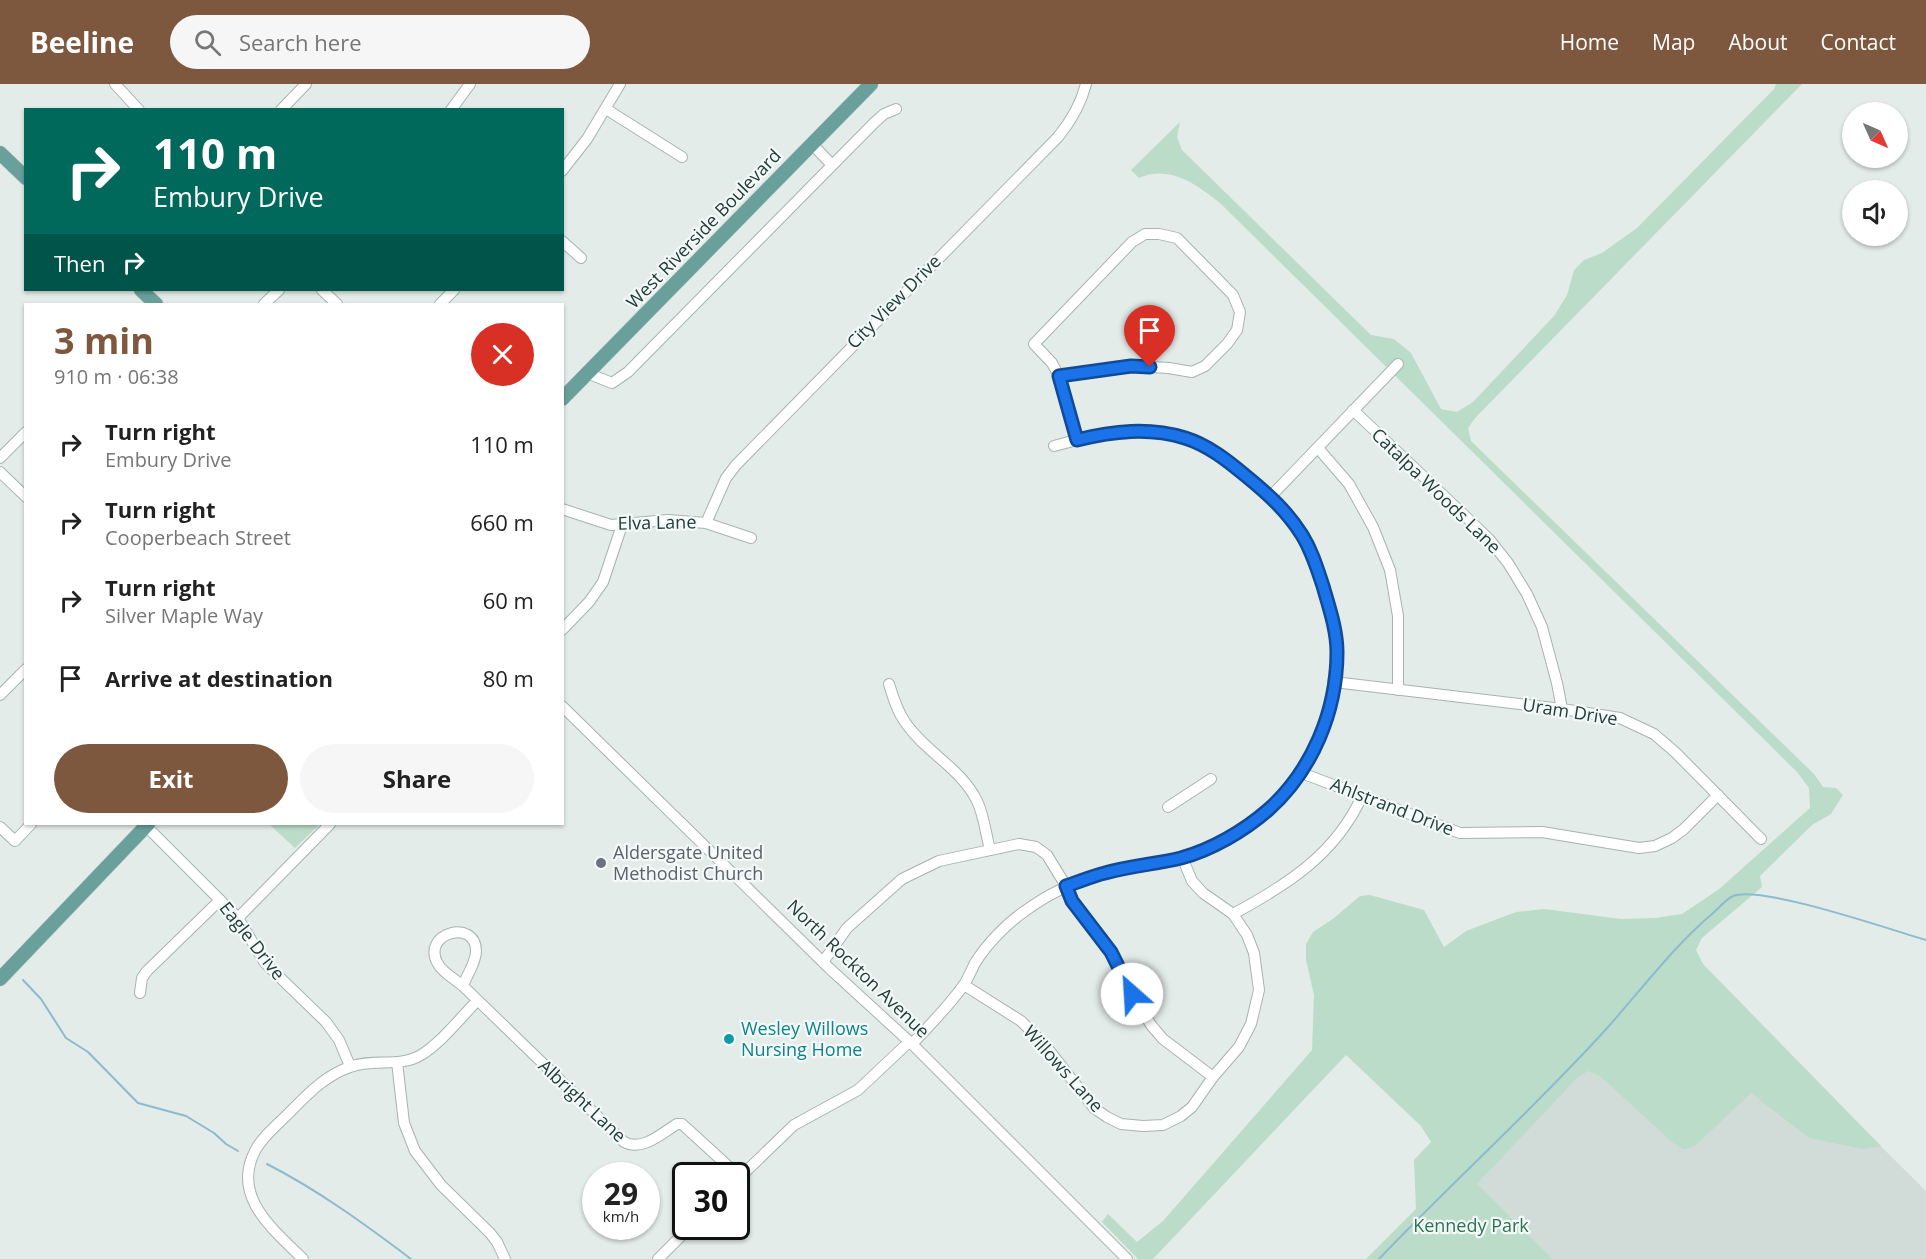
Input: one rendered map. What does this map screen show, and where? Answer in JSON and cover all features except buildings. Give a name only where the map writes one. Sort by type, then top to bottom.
[{"type":"main road","name":"West Riverside Boulevard","points":[[564,397],[871,84]]},
{"type":"main road","points":[[0,153],[24,176]]},
{"type":"main road","points":[[142,291],[155,303]]},
{"type":"main road","points":[[0,979],[145,825]]},
{"type":"street","points":[[115,84],[137,108]]},
{"type":"street","points":[[283,108],[306,84]]},
{"type":"street","points":[[452,108],[470,84]]},
{"type":"street","points":[[564,168],[587,139],[620,84]]},
{"type":"street","name":"City View Drive","points":[[706,523],[726,478],[735,465],[1058,136],[1077,107],[1086,84]]},
{"type":"street","points":[[606,109],[682,157]]},
{"type":"street","points":[[587,373],[609,383],[617,381],[874,122],[884,114],[896,109]]},
{"type":"street","points":[[812,144],[832,165]]},
{"type":"street","points":[[1059,376],[1131,366],[1192,372],[1205,366],[1227,344],[1237,330],[1240,312],[1233,295],[1177,238],[1159,234],[1144,234],[1132,242],[1034,344],[1052,363],[1059,376],[1077,440]]},
{"type":"street","points":[[564,243],[581,258]]},
{"type":"street","points":[[265,303],[278,291]]},
{"type":"street","points":[[323,291],[336,303]]},
{"type":"street","points":[[441,303],[453,291]]},
{"type":"street","points":[[1271,496],[1398,364]]},
{"type":"street","name":"Catalpa Woods Lane","points":[[1353,410],[1489,539],[1508,563],[1527,594],[1542,627],[1562,709]]},
{"type":"street","points":[[750,1167],[794,1125],[858,1090],[911,1043],[944,1010],[964,985],[976,962],[996,936],[1023,911],[1066,886],[1104,873],[1182,857],[1224,839],[1255,820],[1292,784],[1307,762],[1322,731],[1331,702],[1334,682],[1337,652],[1334,628],[1319,575],[1303,537],[1271,496],[1215,452],[1186,438],[1152,431],[1129,430],[1054,446]]},
{"type":"street","points":[[0,458],[24,434]]},
{"type":"street","points":[[1318,448],[1349,484],[1373,526],[1390,570],[1398,616],[1398,690]]},
{"type":"street","points":[[0,472],[24,495]]},
{"type":"street","name":"Elva Lane","points":[[564,510],[601,522],[622,525],[668,520],[706,523],[751,538]]},
{"type":"street","points":[[564,628],[589,602],[603,582],[622,525]]},
{"type":"street","points":[[0,695],[24,671]]},
{"type":"street","name":"Uram Drive","points":[[1334,682],[1620,718],[1654,734],[1675,752],[1761,839]]},
{"type":"street","points":[[888,684],[905,723],[963,779],[978,801],[990,850]]},
{"type":"street","name":"North Rockton Avenue","points":[[564,708],[824,962],[911,1043],[1127,1259]]},
{"type":"street","name":"Ahlstrand Drive","points":[[1299,772],[1460,833],[1542,832],[1639,848],[1655,846],[1672,838],[1718,795]]},
{"type":"street","points":[[1168,807],[1211,779]]},
{"type":"street","points":[[1233,914],[1297,877],[1325,851],[1353,815],[1362,796]]},
{"type":"street","points":[[0,827],[15,841],[30,825]]},
{"type":"street","name":"Eagle Drive","points":[[147,825],[238,918],[265,963],[326,1022],[335,1033],[350,1066]]},
{"type":"street","points":[[238,918],[329,825]]},
{"type":"street","points":[[824,962],[847,928],[902,879],[939,861],[1019,844],[1036,847],[1047,855],[1066,886],[1072,901],[1111,952],[1151,1025],[1163,1039],[1213,1077]]},
{"type":"street","name":"Willows Lane","points":[[964,985],[1021,1022],[1045,1045],[1094,1108],[1121,1124],[1163,1125],[1181,1116],[1192,1107],[1213,1077],[1239,1047],[1251,1024],[1259,990],[1254,953],[1247,936],[1233,914],[1203,894],[1192,880],[1182,857]]},
{"type":"street","points":[[140,993],[142,978],[147,971],[220,900]]},
{"type":"street","name":"Albright Lane","points":[[463,986],[477,954],[476,945],[472,938],[451,932],[438,942],[435,951],[438,965],[463,986],[624,1142],[635,1146],[643,1144],[677,1124],[682,1124],[721,1162]]},
{"type":"street","points":[[303,1259],[270,1227],[256,1209],[249,1185],[250,1163],[263,1139],[319,1083],[331,1075],[350,1066],[397,1062],[421,1055],[477,1000]]},
{"type":"street","points":[[397,1062],[404,1123],[415,1151],[441,1185],[490,1233],[505,1259]]},
{"type":"street","points":[[658,1259],[677,1240]]},
{"type":"shaded area","points":[[1692,958],[1926,1191],[1926,1259],[1553,1259],[1471,1179]]},
{"type":"green space","name":"Kennedy Park","points":[[1776,84],[1802,84],[1476,417],[1468,428],[1471,441],[1814,774],[1823,787],[1836,788],[1843,795],[1831,814],[1812,825],[1760,876],[1762,887],[1702,938],[1696,950],[1703,964],[1881,1146],[1863,1149],[1809,1138],[1751,1093],[1695,1146],[1684,1150],[1673,1143],[1600,1076],[1588,1071],[1577,1078],[1477,1184],[1553,1259],[1366,1259],[1416,1209],[1414,1160],[1431,1142],[1421,1126],[1346,1055],[1153,1259],[1138,1259],[1102,1222],[1108,1214],[1137,1242],[1163,1221],[1312,1050],[1314,995],[1306,960],[1306,944],[1313,932],[1360,896],[1370,895],[1424,910],[1444,947],[1466,931],[1516,912],[1544,909],[1621,919],[1682,914],[1718,890],[1810,808],[1809,788],[1797,772],[1221,204],[1194,184],[1173,175],[1151,174],[1139,178],[1131,170],[1180,122],[1177,137],[1182,150],[1371,335],[1394,339],[1411,353],[1441,409],[1457,412],[1473,402],[1554,316],[1567,295],[1574,270],[1584,260],[1602,253],[1637,228],[1774,89]]},
{"type":"green space","points":[[270,825],[319,825],[295,848]]},
{"type":"waterway","points":[[1379,1259],[1552,1086],[1608,1027],[1684,940],[1730,897],[1748,894],[1798,902],[1926,940]]},
{"type":"waterway","points":[[23,980],[41,999],[66,1038],[88,1052],[138,1103],[186,1116],[238,1151]]},
{"type":"waterway","points":[[267,1164],[323,1197],[411,1259]]},
{"type":"place","name":"Aldersgate United Methodist Church","points":[[601,863]]},
{"type":"place","name":"Wesley Willows Nursing Home","points":[[729,1039]]},
{"type":"route","points":[[1132,994],[1111,952],[1072,901],[1066,886],[1104,873],[1182,857],[1206,848],[1248,825],[1269,808],[1292,784],[1307,762],[1322,731],[1331,702],[1337,652],[1329,606],[1312,554],[1303,537],[1271,496],[1233,465],[1215,452],[1186,438],[1152,431],[1129,430],[1077,440],[1059,376],[1100,369],[1150,367]]}]
